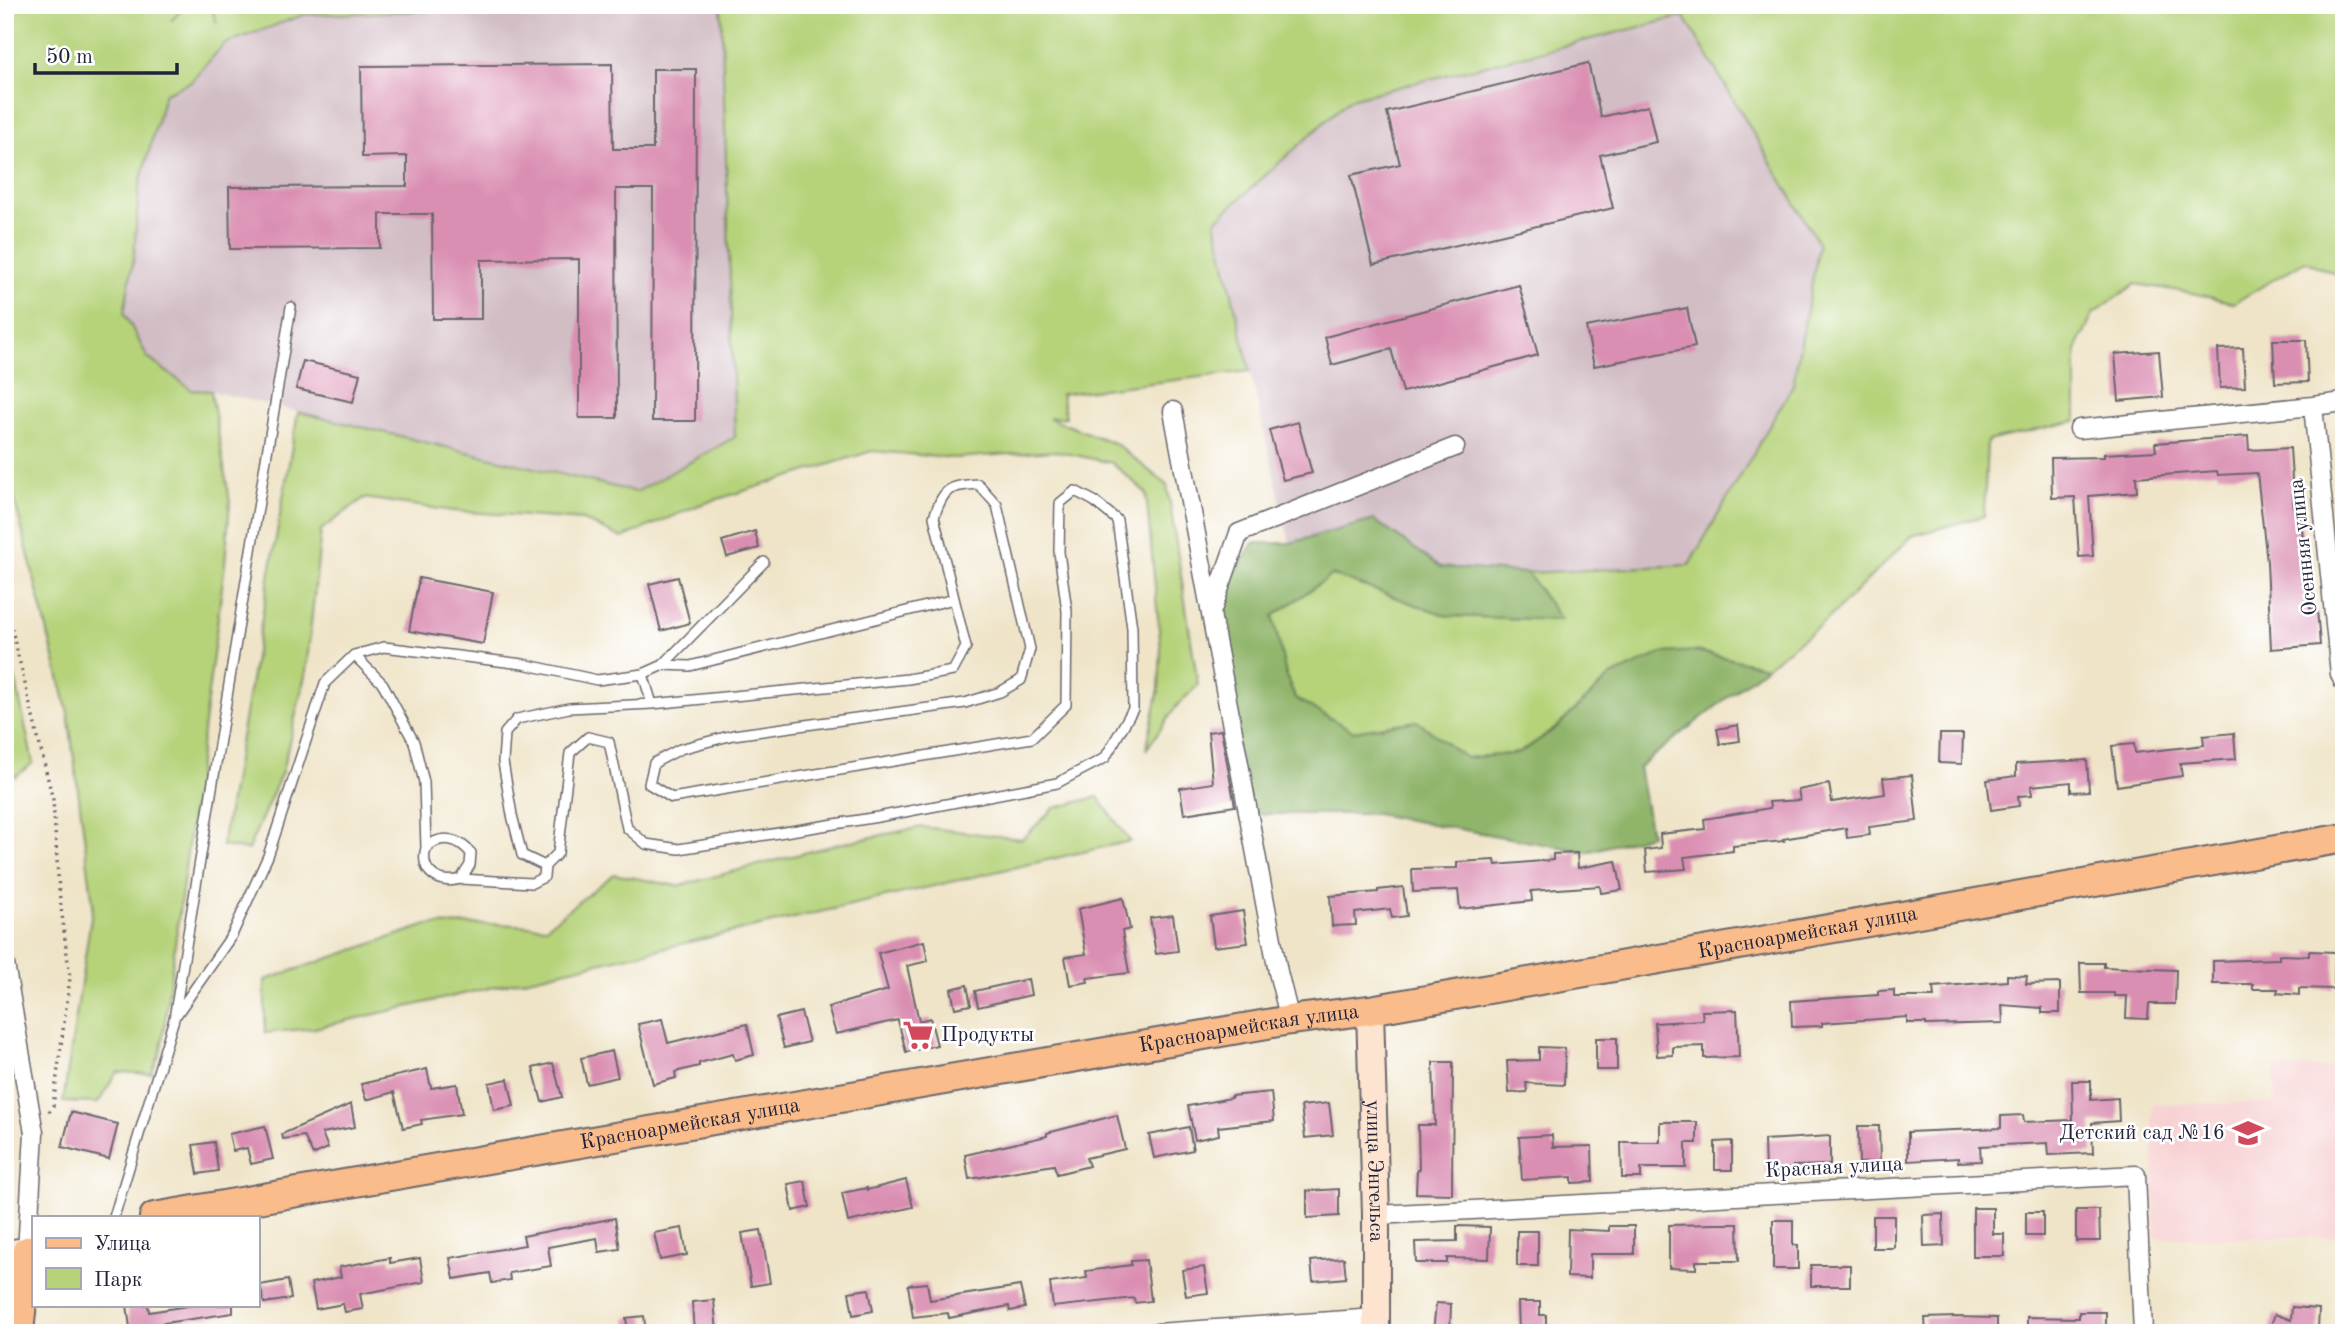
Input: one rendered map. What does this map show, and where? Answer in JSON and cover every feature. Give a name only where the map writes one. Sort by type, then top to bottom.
[{"type":"main road","name":"Красноармейская улица","points":[[160,1216],[1290,1020],[1370,1010],[2344,838]]},
{"type":"main road","points":[[19,1333],[22,1251]]},
{"type":"street","points":[[2079,429],[2344,402]]},
{"type":"street","name":"Осенняя улица","points":[[2313,406],[2340,674],[2344,683]]},
{"type":"street","points":[[1172,411],[1276,959],[1290,1020]]},
{"type":"street","points":[[1211,614],[1238,533],[1455,447]]},
{"type":"street","points":[[5,964],[34,1133],[22,1251]]},
{"type":"street","name":"улица Энгельса","points":[[1370,1010],[1376,1325]]},
{"type":"street","name":"Красная улица","points":[[1376,1215],[2136,1175],[2143,1333]]},
{"type":"street","points":[[1157,1333],[1376,1325]]},
{"type":"lane","points":[[114,1216],[174,1018],[291,307]]},
{"type":"lane","points":[[354,655],[383,684],[414,742],[424,782],[426,848],[423,858],[428,871],[435,878],[450,882],[461,879],[532,883],[544,877],[545,866],[558,853],[570,753],[587,737],[609,742],[626,828],[646,844],[679,849],[878,817],[1057,783],[1105,758],[1133,709],[1132,628],[1117,520],[1094,501],[1075,491],[1060,503],[1059,552],[1067,611],[1066,705],[1032,738],[672,798],[649,784],[654,763],[680,749],[733,735],[965,703],[1000,692],[1021,680],[1030,649],[998,505],[978,484],[955,485],[941,498],[934,517],[966,647],[953,671],[908,679],[652,704],[569,708],[517,719],[505,733],[503,762],[512,815],[523,855],[545,866]]},
{"type":"lane","points":[[174,1018],[232,935],[268,856],[325,683],[354,655],[384,647],[523,664],[597,680],[643,674],[663,665],[764,562]]},
{"type":"lane","points":[[663,665],[690,666],[954,599]]},
{"type":"lane","points":[[643,674],[652,704]]},
{"type":"lane","points":[[426,848],[433,841],[450,838],[464,845],[471,853],[470,865],[461,879]]},
{"type":"path","points":[[5,601],[53,800],[70,978],[53,1106],[34,1133]]},
{"type":"shaded area","points":[[616,5],[721,5],[735,437],[636,492],[211,391],[192,390],[148,358],[124,312],[134,256],[139,187],[165,93],[191,82],[224,44],[303,15]]},
{"type":"shaded area","points":[[1684,16],[1819,244],[1793,385],[1689,565],[1527,573],[1441,567],[1374,520],[1290,543],[1215,221],[1350,98]]},
{"type":"shaded area","name":"Детский сад №16","points":[[2344,1067],[2344,1237],[2155,1238],[2152,1104],[2275,1103],[2275,1068]]},
{"type":"green space","points":[[5,5],[183,5],[171,21],[187,5],[210,5],[217,24],[212,5],[616,5],[303,15],[224,44],[191,82],[165,93],[139,187],[134,256],[124,313],[148,358],[192,390],[211,391],[230,502],[225,564],[161,1051],[151,1074],[117,1072],[98,1103],[63,1102],[93,904],[68,713],[5,462]]},
{"type":"green space","points":[[721,5],[2344,5],[2344,277],[2305,261],[2234,303],[2135,284],[2093,314],[2076,350],[2076,421],[1987,441],[1984,516],[1912,536],[1828,619],[1766,667],[1696,651],[1611,676],[1556,728],[1519,753],[1465,758],[1417,721],[1353,731],[1295,698],[1286,675],[1273,616],[1332,575],[1448,616],[1560,620],[1527,573],[1689,565],[1793,385],[1819,244],[1684,16],[1350,99],[1215,221],[1250,371],[1061,394],[1066,417],[1049,418],[1116,444],[1167,485],[1198,685],[1176,707],[1146,750],[1159,689],[1161,649],[1146,493],[1112,463],[1056,451],[954,458],[872,451],[699,505],[622,538],[583,520],[453,511],[364,498],[321,530],[306,672],[282,772],[248,850],[222,846],[298,412],[636,492],[735,437]]},
{"type":"green space","points":[[1374,520],[1441,567],[1527,573],[1561,620],[1448,616],[1332,575],[1273,616],[1286,675],[1295,698],[1353,731],[1417,721],[1466,758],[1520,753],[1556,728],[1611,676],[1662,653],[1696,651],[1766,667],[1639,767],[1651,835],[1587,852],[1376,814],[1249,814],[1211,614],[1253,543],[1290,543]]},
{"type":"green space","points":[[5,630],[33,763],[15,777],[5,756]]},
{"type":"green space","points":[[1098,797],[1130,841],[315,1028],[265,1033],[265,980],[427,925],[499,924],[546,927],[614,874],[678,886],[838,844],[922,827],[1022,839],[1054,808]]},
{"type":"building","points":[[1588,63],[1601,117],[1648,106],[1656,142],[1600,155],[1613,208],[1373,265],[1351,175],[1400,164],[1387,112]]},
{"type":"building","points":[[612,64],[613,149],[653,149],[653,69],[696,69],[695,421],[652,421],[653,189],[616,189],[617,418],[579,418],[579,259],[481,260],[481,319],[433,319],[432,214],[380,214],[380,248],[230,249],[229,187],[407,186],[407,156],[362,157],[361,66]]},
{"type":"building","points":[[1519,285],[1538,355],[1403,392],[1391,349],[1332,365],[1325,337]]},
{"type":"building","points":[[1687,308],[1695,347],[1594,366],[1586,327]]},
{"type":"building","points":[[2273,340],[2306,340],[2308,382],[2275,383]]},
{"type":"building","points":[[2243,348],[2245,387],[2220,388],[2218,349]]},
{"type":"building","points":[[2159,351],[2163,397],[2119,401],[2115,354]]},
{"type":"building","points":[[303,361],[360,374],[353,402],[296,389]]},
{"type":"building","points":[[1298,422],[1312,473],[1283,480],[1269,430]]},
{"type":"building","points":[[2248,436],[2249,450],[2290,448],[2294,510],[2300,509],[2310,609],[2317,609],[2320,645],[2271,649],[2267,562],[2257,473],[2218,475],[2217,471],[2136,477],[2137,492],[2089,496],[2093,556],[2079,557],[2075,497],[2052,498],[2051,458],[2104,457],[2104,454],[2156,451],[2155,443]]},
{"type":"building","points":[[755,531],[759,548],[727,557],[722,541]]},
{"type":"building","points":[[678,577],[690,623],[661,631],[649,584]]},
{"type":"building","points":[[419,578],[493,592],[483,644],[409,631]]},
{"type":"building","points":[[1738,725],[1740,741],[1720,744],[1717,729]]},
{"type":"building","points":[[1221,730],[1235,806],[1184,814],[1180,788],[1213,783],[1208,732]]},
{"type":"building","points":[[2234,733],[2236,759],[2180,763],[2182,776],[2117,786],[2112,746],[2134,744],[2135,753],[2204,745],[2203,736]]},
{"type":"building","points":[[1940,734],[1963,734],[1962,764],[1939,763]]},
{"type":"building","points":[[2087,760],[2089,791],[2071,792],[2071,782],[2031,786],[2032,795],[2018,796],[2019,806],[1991,810],[1987,780],[2016,776],[2016,764]]},
{"type":"building","points":[[1912,775],[1917,821],[1869,827],[1870,835],[1847,838],[1846,828],[1783,839],[1784,841],[1733,846],[1733,851],[1684,857],[1686,869],[1647,872],[1645,850],[1661,848],[1660,834],[1705,829],[1704,819],[1770,808],[1769,802],[1800,800],[1798,790],[1829,784],[1832,802],[1885,794],[1883,778]]},
{"type":"building","points":[[1577,853],[1578,868],[1616,861],[1622,890],[1601,893],[1600,886],[1531,891],[1532,901],[1460,909],[1458,890],[1413,892],[1412,869],[1457,868],[1457,862],[1495,860],[1496,865],[1553,860],[1553,854]]},
{"type":"building","points":[[1403,887],[1407,916],[1392,918],[1390,909],[1355,913],[1356,925],[1332,926],[1330,896]]},
{"type":"building","points":[[1123,898],[1130,929],[1122,931],[1129,973],[1087,978],[1088,982],[1070,985],[1065,957],[1086,954],[1078,909]]},
{"type":"building","points":[[1243,911],[1248,943],[1214,947],[1210,916]]},
{"type":"building","points":[[1173,915],[1178,951],[1156,954],[1150,918]]},
{"type":"building","points":[[924,941],[928,961],[907,966],[919,1021],[930,1018],[937,1045],[906,1052],[898,1020],[836,1034],[828,1007],[888,990],[878,953]]},
{"type":"building","points":[[2309,951],[2335,952],[2334,989],[2299,988],[2299,995],[2277,993],[2278,989],[2253,989],[2253,984],[2213,984],[2213,961],[2279,959],[2279,955],[2309,956]]},
{"type":"building","points":[[2080,963],[2104,963],[2104,967],[2176,970],[2175,1004],[2149,1004],[2148,1019],[2126,1018],[2127,996],[2114,996],[2114,993],[2081,993]]},
{"type":"building","points":[[2007,975],[2027,976],[2026,984],[2060,983],[2060,1013],[2042,1013],[2042,1008],[2002,1005],[2003,1023],[1926,1025],[1907,1023],[1907,1017],[1792,1027],[1791,1001],[1878,995],[1878,991],[1894,990],[1894,997],[1934,997],[1933,987],[2007,981]]},
{"type":"building","points":[[1028,979],[1031,995],[978,1007],[975,991]]},
{"type":"building","points":[[967,985],[971,1005],[955,1008],[951,989]]},
{"type":"building","points":[[1737,1010],[1739,1057],[1704,1058],[1704,1046],[1673,1047],[1673,1055],[1657,1056],[1655,1023],[1703,1020],[1702,1011]]},
{"type":"building","points":[[801,1012],[809,1042],[784,1048],[776,1018]]},
{"type":"building","points":[[662,1019],[668,1043],[747,1024],[754,1055],[735,1060],[733,1054],[699,1063],[699,1066],[675,1072],[676,1078],[653,1084],[638,1024]]},
{"type":"building","points":[[1596,1038],[1617,1038],[1617,1070],[1596,1070]]},
{"type":"building","points":[[1539,1047],[1565,1048],[1564,1085],[1526,1083],[1527,1092],[1509,1093],[1507,1061],[1539,1060]]},
{"type":"building","points":[[612,1051],[618,1077],[587,1084],[581,1058]]},
{"type":"building","points":[[1433,1062],[1453,1062],[1452,1194],[1416,1193],[1419,1170],[1418,1125],[1435,1125]]},
{"type":"building","points":[[553,1063],[562,1097],[542,1102],[533,1068]]},
{"type":"building","points":[[427,1069],[431,1088],[457,1084],[462,1114],[421,1120],[422,1124],[403,1128],[394,1092],[366,1100],[361,1084]]},
{"type":"building","points":[[508,1079],[514,1106],[494,1110],[489,1083]]},
{"type":"building","points":[[2072,1081],[2091,1081],[2091,1100],[2118,1098],[2119,1121],[2092,1123],[2093,1153],[2049,1155],[2048,1143],[1980,1146],[1981,1161],[1958,1162],[1958,1158],[1908,1161],[1908,1132],[2001,1128],[2001,1116],[2023,1115],[2024,1122],[2073,1120]]},
{"type":"building","points":[[1271,1092],[1274,1121],[1218,1127],[1219,1135],[1195,1140],[1188,1106],[1231,1096]]},
{"type":"building","points":[[1329,1103],[1333,1135],[1305,1138],[1301,1106]]},
{"type":"building","points":[[351,1104],[355,1127],[322,1133],[328,1148],[313,1155],[304,1136],[283,1139],[282,1134]]},
{"type":"building","points":[[71,1112],[118,1124],[109,1159],[62,1147]]},
{"type":"building","points":[[1117,1115],[1125,1149],[1086,1158],[1089,1166],[1057,1174],[1054,1165],[969,1179],[965,1155],[1047,1136],[1047,1133]]},
{"type":"building","points":[[1660,1122],[1697,1122],[1697,1143],[1686,1143],[1686,1168],[1641,1168],[1641,1178],[1622,1178],[1621,1142],[1660,1142]]},
{"type":"building","points":[[265,1126],[273,1159],[251,1164],[247,1148],[233,1151],[229,1134]]},
{"type":"building","points":[[1858,1126],[1879,1126],[1880,1162],[1859,1163]]},
{"type":"building","points":[[1189,1127],[1193,1150],[1154,1158],[1149,1135]]},
{"type":"building","points":[[1552,1135],[1553,1147],[1592,1146],[1593,1182],[1572,1183],[1572,1177],[1522,1180],[1519,1137]]},
{"type":"building","points":[[1830,1136],[1830,1165],[1793,1166],[1793,1172],[1765,1172],[1764,1140]]},
{"type":"building","points":[[1732,1141],[1732,1170],[1715,1170],[1715,1142]]},
{"type":"building","points":[[214,1142],[218,1171],[198,1174],[193,1145]]},
{"type":"building","points":[[906,1180],[913,1207],[848,1222],[842,1193]]},
{"type":"building","points":[[805,1181],[810,1207],[793,1211],[788,1184]]},
{"type":"building","points":[[1339,1189],[1339,1216],[1307,1218],[1307,1191]]},
{"type":"building","points":[[1973,1208],[1993,1208],[1993,1234],[2004,1234],[2004,1256],[1973,1256]]},
{"type":"building","points":[[2076,1210],[2099,1210],[2100,1241],[2076,1241]]},
{"type":"building","points":[[2026,1212],[2043,1212],[2043,1236],[2026,1236]]},
{"type":"building","points":[[1943,1214],[1944,1246],[1924,1247],[1923,1215]]},
{"type":"building","points":[[1873,1216],[1894,1216],[1894,1248],[1873,1248]]},
{"type":"building","points":[[615,1218],[620,1249],[599,1252],[597,1238],[548,1247],[551,1266],[509,1273],[510,1280],[492,1283],[490,1273],[454,1279],[450,1258],[525,1245],[523,1236]]},
{"type":"building","points":[[1773,1220],[1793,1220],[1793,1245],[1798,1245],[1798,1269],[1773,1269]]},
{"type":"building","points":[[1738,1224],[1739,1261],[1696,1261],[1696,1269],[1669,1268],[1669,1225]]},
{"type":"building","points":[[1457,1226],[1490,1227],[1489,1259],[1447,1258],[1447,1263],[1416,1263],[1415,1242],[1457,1241]]},
{"type":"building","points":[[1609,1226],[1634,1226],[1634,1254],[1590,1254],[1590,1278],[1567,1277],[1568,1229],[1609,1231]]},
{"type":"building","points":[[682,1228],[687,1255],[660,1260],[654,1233]]},
{"type":"building","points":[[761,1230],[770,1283],[751,1286],[742,1233]]},
{"type":"building","points":[[1517,1231],[1538,1231],[1538,1266],[1517,1266]]},
{"type":"building","points":[[390,1258],[390,1263],[420,1258],[424,1282],[360,1294],[363,1309],[345,1312],[343,1304],[316,1309],[311,1283],[341,1277],[339,1267]]},
{"type":"building","points":[[1344,1258],[1346,1278],[1313,1281],[1311,1261]]},
{"type":"building","points":[[1146,1260],[1151,1301],[1135,1303],[1134,1298],[1053,1307],[1050,1283],[1087,1278],[1086,1271],[1131,1265],[1131,1261]]},
{"type":"building","points":[[1811,1265],[1850,1265],[1850,1286],[1811,1286]]},
{"type":"building","points":[[1204,1267],[1208,1293],[1186,1296],[1182,1270]]},
{"type":"building","points":[[288,1280],[291,1299],[264,1303],[260,1285]]},
{"type":"building","points":[[927,1283],[930,1300],[1020,1286],[1025,1308],[1010,1311],[1009,1306],[949,1318],[948,1313],[913,1317],[908,1285]]},
{"type":"building","points":[[869,1289],[873,1311],[853,1315],[849,1292]]},
{"type":"building","points":[[714,1300],[717,1333],[694,1333],[692,1302]]},
{"type":"building","points":[[1518,1302],[1540,1302],[1540,1315],[1546,1315],[1546,1333],[1519,1333]]},
{"type":"building","points":[[1436,1303],[1451,1304],[1450,1333],[1433,1333]]},
{"type":"building","points":[[127,1306],[148,1306],[149,1312],[188,1306],[233,1306],[233,1313],[130,1328]]},
{"type":"building","points":[[2292,1307],[2319,1309],[2320,1333],[2268,1333],[2275,1314],[2291,1320]]},
{"type":"building","points":[[2079,1312],[2106,1312],[2106,1333],[2027,1333],[2027,1317],[2079,1318]]},
{"type":"building","points":[[644,1316],[646,1333],[628,1333],[626,1318]]},
{"type":"building","points":[[1925,1318],[1997,1318],[1997,1333],[1926,1333]]},
{"type":"place","name":"Продукты","points":[[918,1035]]},
{"type":"place","name":"Детский сад №16","points":[[2248,1133]]}]
